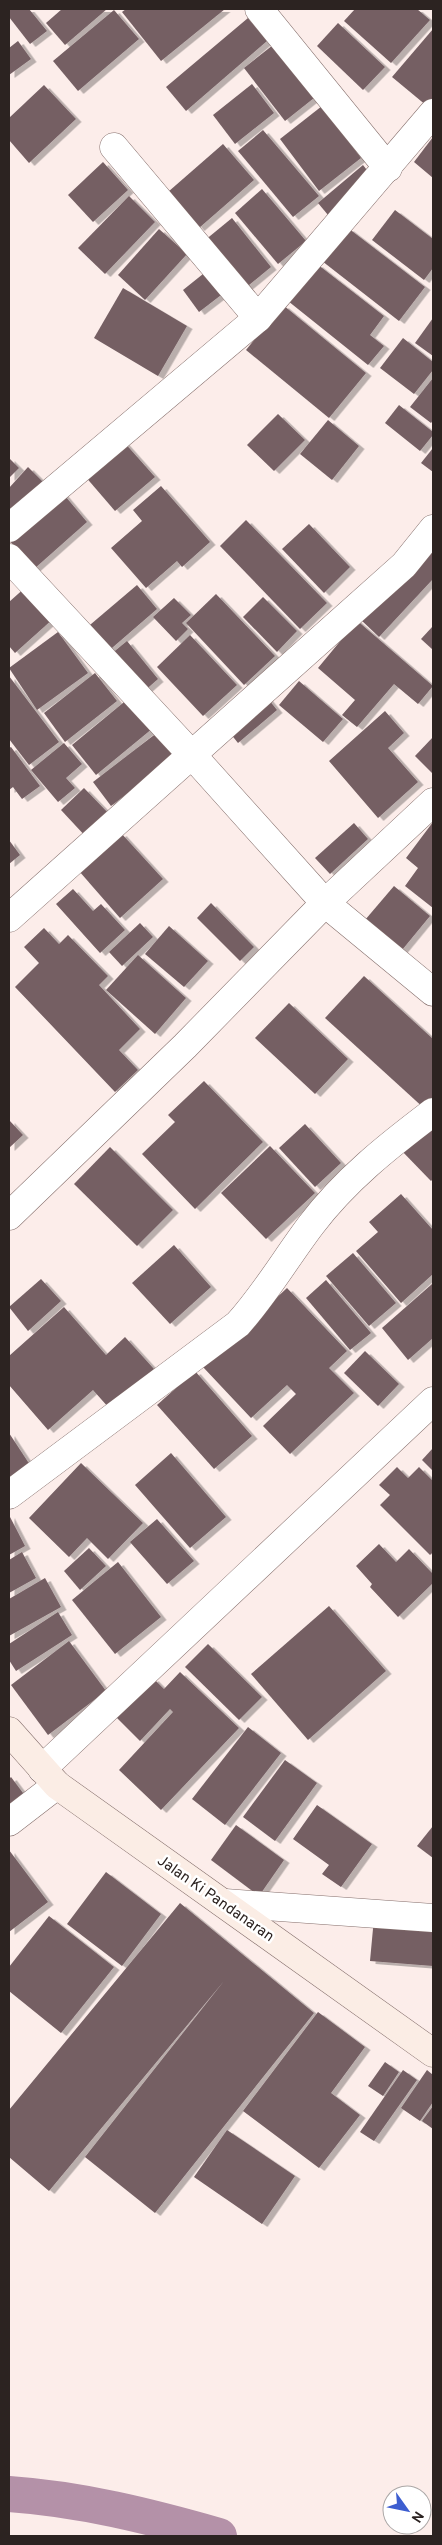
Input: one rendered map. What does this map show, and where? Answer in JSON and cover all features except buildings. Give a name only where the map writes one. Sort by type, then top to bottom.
[{"type":"main road","name":"Jalan Ki Pandanaran","points":[[9,1732],[50,1777],[433,2053]]},
{"type":"street","points":[[260,9],[388,168]]},
{"type":"street","points":[[9,528],[258,318],[433,113]]},
{"type":"street","points":[[114,147],[258,318]]},
{"type":"street","points":[[9,918],[404,565],[433,529]]},
{"type":"street","points":[[9,558],[192,755],[325,903],[433,992]]},
{"type":"street","points":[[9,1216],[185,1046],[325,903],[433,802]]},
{"type":"street","points":[[9,1494],[238,1324],[259,1300],[311,1225],[340,1190],[372,1159],[433,1112]]},
{"type":"street","points":[[9,1822],[50,1777],[433,1401]]},
{"type":"street","points":[[225,1903],[433,1918]]},
{"type":"waterway","points":[[9,2494],[36,2496],[115,2509],[219,2536]]}]
